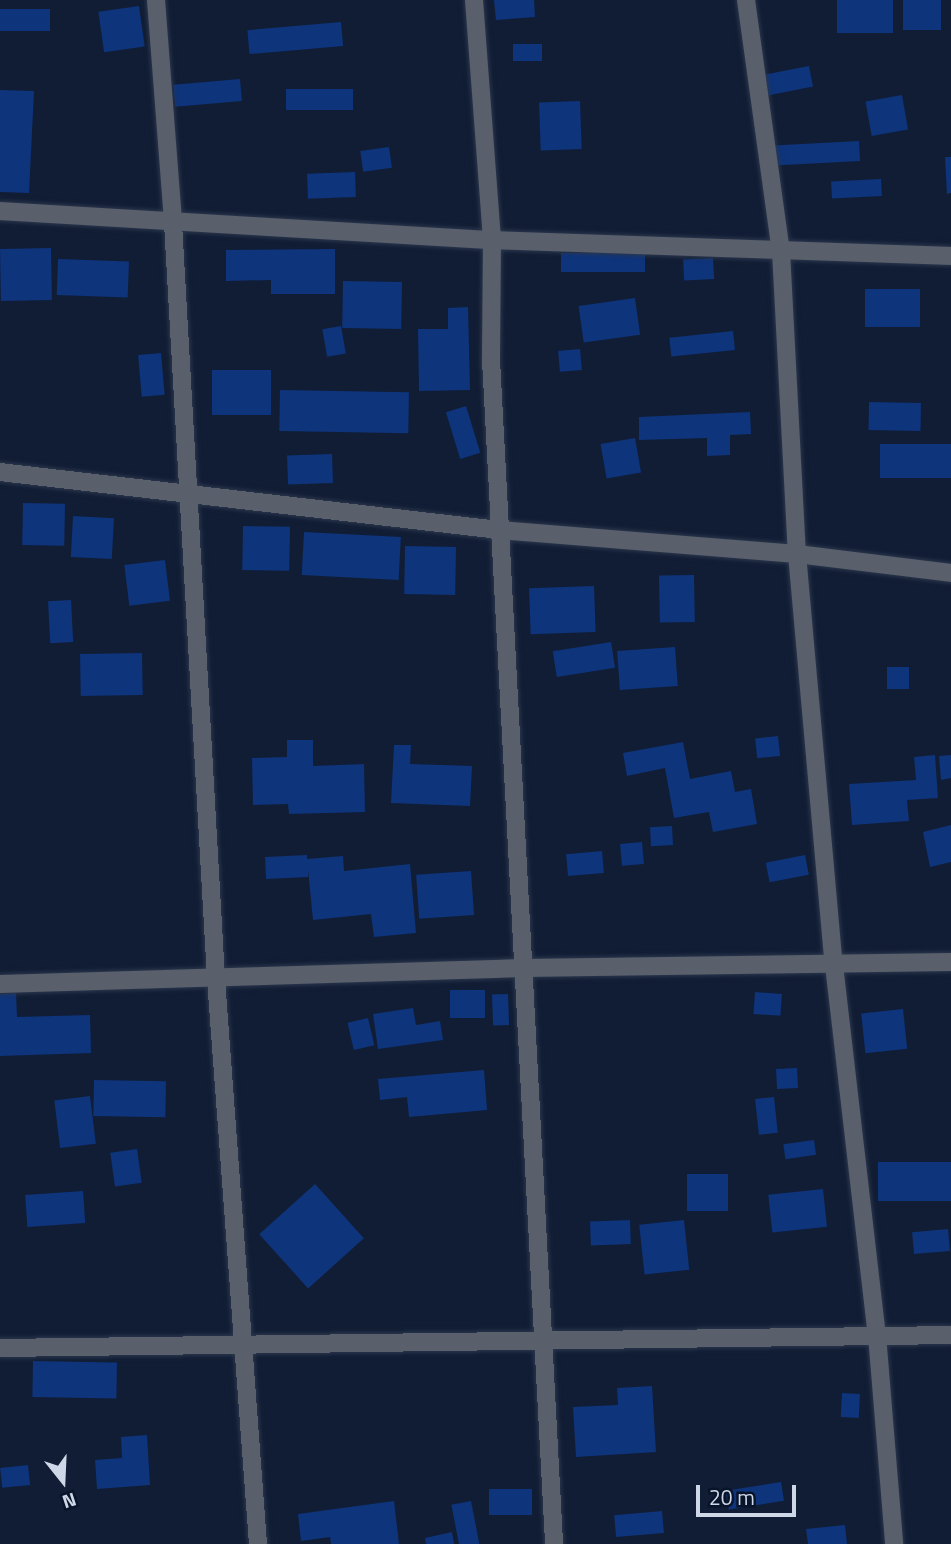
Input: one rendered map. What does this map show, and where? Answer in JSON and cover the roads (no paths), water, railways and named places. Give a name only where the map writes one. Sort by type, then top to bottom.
[{"type":"street","points":[[156,0],[173,223],[216,979],[258,1544]]},
{"type":"street","points":[[474,0],[492,240],[491,360],[499,530],[554,1544]]},
{"type":"street","points":[[746,0],[781,251],[797,554],[834,965],[877,1335],[894,1544]]},
{"type":"street","points":[[0,211],[492,240],[951,256]]},
{"type":"street","points":[[0,472],[499,530],[797,554],[951,573]]},
{"type":"street","points":[[0,984],[523,968],[951,962]]},
{"type":"street","points":[[0,1348],[544,1337],[951,1335]]}]
